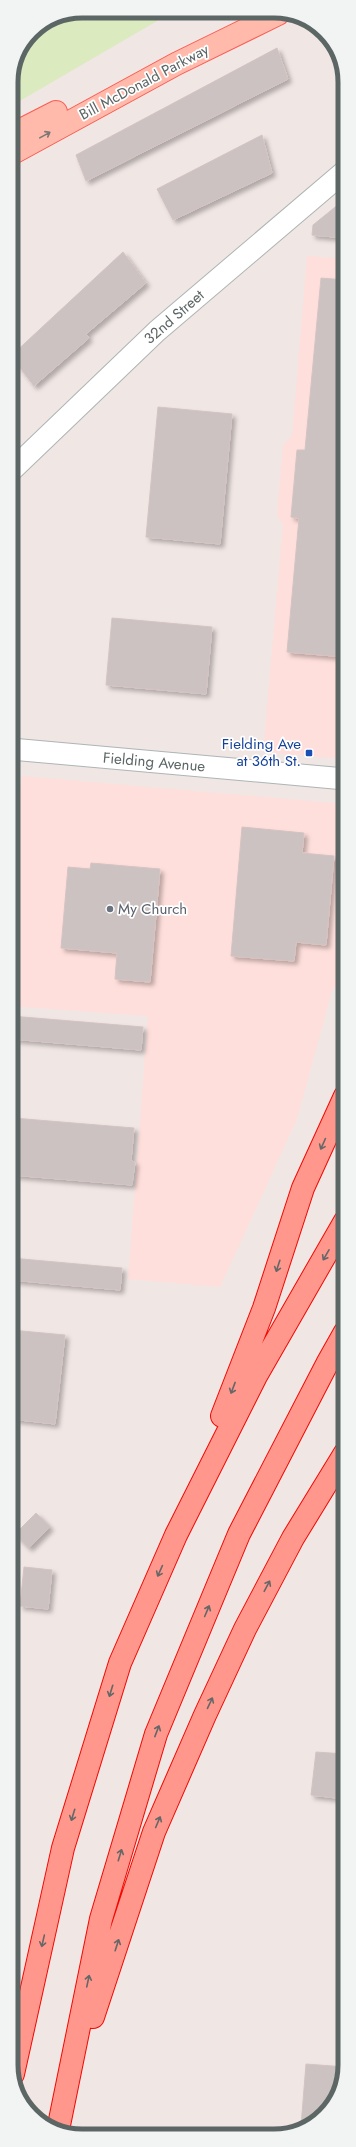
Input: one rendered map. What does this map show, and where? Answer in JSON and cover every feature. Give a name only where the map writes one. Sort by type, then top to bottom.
[{"type":"highway","points":[[18,2051],[63,1848],[120,1663],[176,1535],[264,1308],[303,1188],[338,1111]]},
{"type":"highway","points":[[176,1535],[256,1376],[338,1233]]},
{"type":"highway","points":[[59,2123],[101,1919],[156,1734],[239,1534],[338,1345]]},
{"type":"highway","points":[[59,2123],[157,1825],[205,1715],[245,1629],[293,1538],[338,1464]]},
{"type":"main road","name":"Bill McDonald Parkway","points":[[18,131],[244,18]]},
{"type":"main road","name":"Bill McDonald Parkway","points":[[18,150],[176,64],[270,18]]},
{"type":"street","name":"32nd Street","points":[[18,464],[158,331],[338,177]]},
{"type":"street","name":"Fielding Avenue","points":[[18,750],[338,778]]},
{"type":"shaded area","points":[[307,256],[338,258],[338,758],[263,752],[283,524],[277,515],[283,445],[292,436]]},
{"type":"shaded area","points":[[22,776],[338,803],[338,984],[332,991],[297,1119],[220,1287],[128,1279],[148,1016],[18,1007],[18,819]]},
{"type":"shaded area","points":[[18,779],[20,779],[18,801]]},
{"type":"green space","points":[[82,18],[158,18],[157,21],[18,102],[19,70],[23,58],[29,46],[46,29],[70,19]]},
{"type":"building","points":[[277,48],[288,79],[86,181],[76,155]]},
{"type":"building","points":[[262,135],[272,173],[173,220],[157,189]]},
{"type":"building","points":[[338,205],[338,237],[312,235],[313,225]]},
{"type":"building","points":[[123,252],[146,283],[86,334],[89,338],[34,386],[18,365],[18,350]]},
{"type":"building","points":[[321,278],[338,279],[338,656],[287,652],[299,518],[291,517],[297,450],[305,450]]},
{"type":"building","points":[[158,407],[232,414],[220,544],[146,537]]},
{"type":"building","points":[[112,618],[212,627],[206,694],[106,685]]},
{"type":"building","points":[[242,827],[304,833],[302,853],[334,856],[326,945],[296,942],[294,961],[231,956]]},
{"type":"building","name":"My Church","points":[[91,863],[160,869],[150,982],[115,979],[117,953],[61,948],[68,867],[90,869]]},
{"type":"building","points":[[18,1017],[143,1027],[141,1050],[18,1040]]},
{"type":"building","points":[[18,1118],[134,1128],[131,1161],[135,1162],[132,1185],[18,1176]]},
{"type":"building","points":[[18,1259],[122,1268],[120,1290],[18,1281]]},
{"type":"building","points":[[18,1331],[65,1335],[55,1424],[18,1420]]},
{"type":"building","points":[[36,1513],[50,1527],[29,1548],[18,1537],[18,1531]]},
{"type":"building","points":[[24,1567],[52,1570],[48,1609],[20,1606]]},
{"type":"building","points":[[316,1752],[338,1754],[338,1798],[311,1795]]},
{"type":"building","points":[[306,2064],[338,2066],[337,2077],[327,2101],[310,2118],[301,2122]]},
{"type":"place","name":"Fielding Ave at 36th St.","points":[[309,753]]},
{"type":"place","name":"My Church","points":[[110,909]]}]
